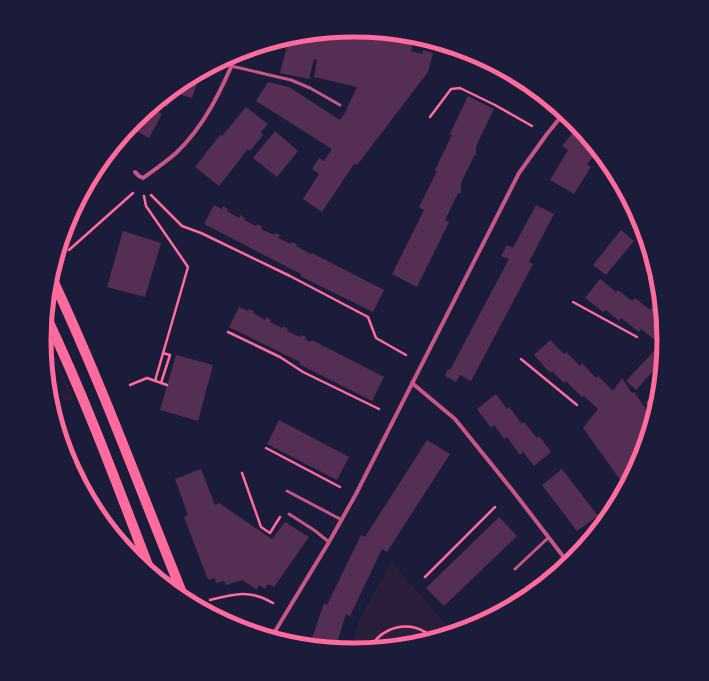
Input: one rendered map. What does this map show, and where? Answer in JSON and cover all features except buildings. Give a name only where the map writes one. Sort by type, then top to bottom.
[{"type":"main road","points":[[56,287],[105,396],[181,589]]},
{"type":"main road","points":[[52,328],[82,395],[147,562]]},
{"type":"street","points":[[135,172],[144,178],[176,153],[198,127],[213,105],[233,62]]},
{"type":"street","points":[[274,633],[342,520],[518,173],[560,117]]},
{"type":"street","points":[[412,383],[455,420],[513,491],[565,559]]},
{"type":"lane","points":[[231,66],[291,80],[310,88],[340,105]]},
{"type":"lane","points":[[287,491],[342,520]]},
{"type":"lane","points":[[289,514],[317,532],[329,542]]},
{"type":"lane","points":[[515,569],[548,538]]},
{"type":"path","points":[[430,117],[451,89],[460,88],[495,105],[532,126]]},
{"type":"path","points":[[69,250],[133,193]]},
{"type":"path","points":[[151,195],[182,226],[201,233],[290,276],[368,317],[376,338],[406,355]]},
{"type":"path","points":[[144,196],[146,206],[188,267],[155,381]]},
{"type":"path","points":[[573,302],[637,337]]},
{"type":"path","points":[[228,332],[280,357],[303,372],[379,409]]},
{"type":"path","points":[[161,383],[170,355],[163,353]]},
{"type":"path","points":[[521,359],[577,405]]},
{"type":"path","points":[[130,385],[147,378],[167,384]]},
{"type":"path","points":[[266,448],[340,487]]},
{"type":"path","points":[[242,474],[261,527],[270,533],[281,516]]},
{"type":"path","points":[[425,576],[494,507]]},
{"type":"path","points":[[210,600],[231,595],[254,594],[272,603]]},
{"type":"path","points":[[375,643],[385,632],[394,628],[414,627],[429,635]]},
{"type":"shaded area","points":[[51,349],[72,395],[73,401],[65,400],[59,393],[69,395],[52,357]]},
{"type":"shaded area","points":[[391,562],[450,629],[414,638],[352,644],[359,620]]}]
